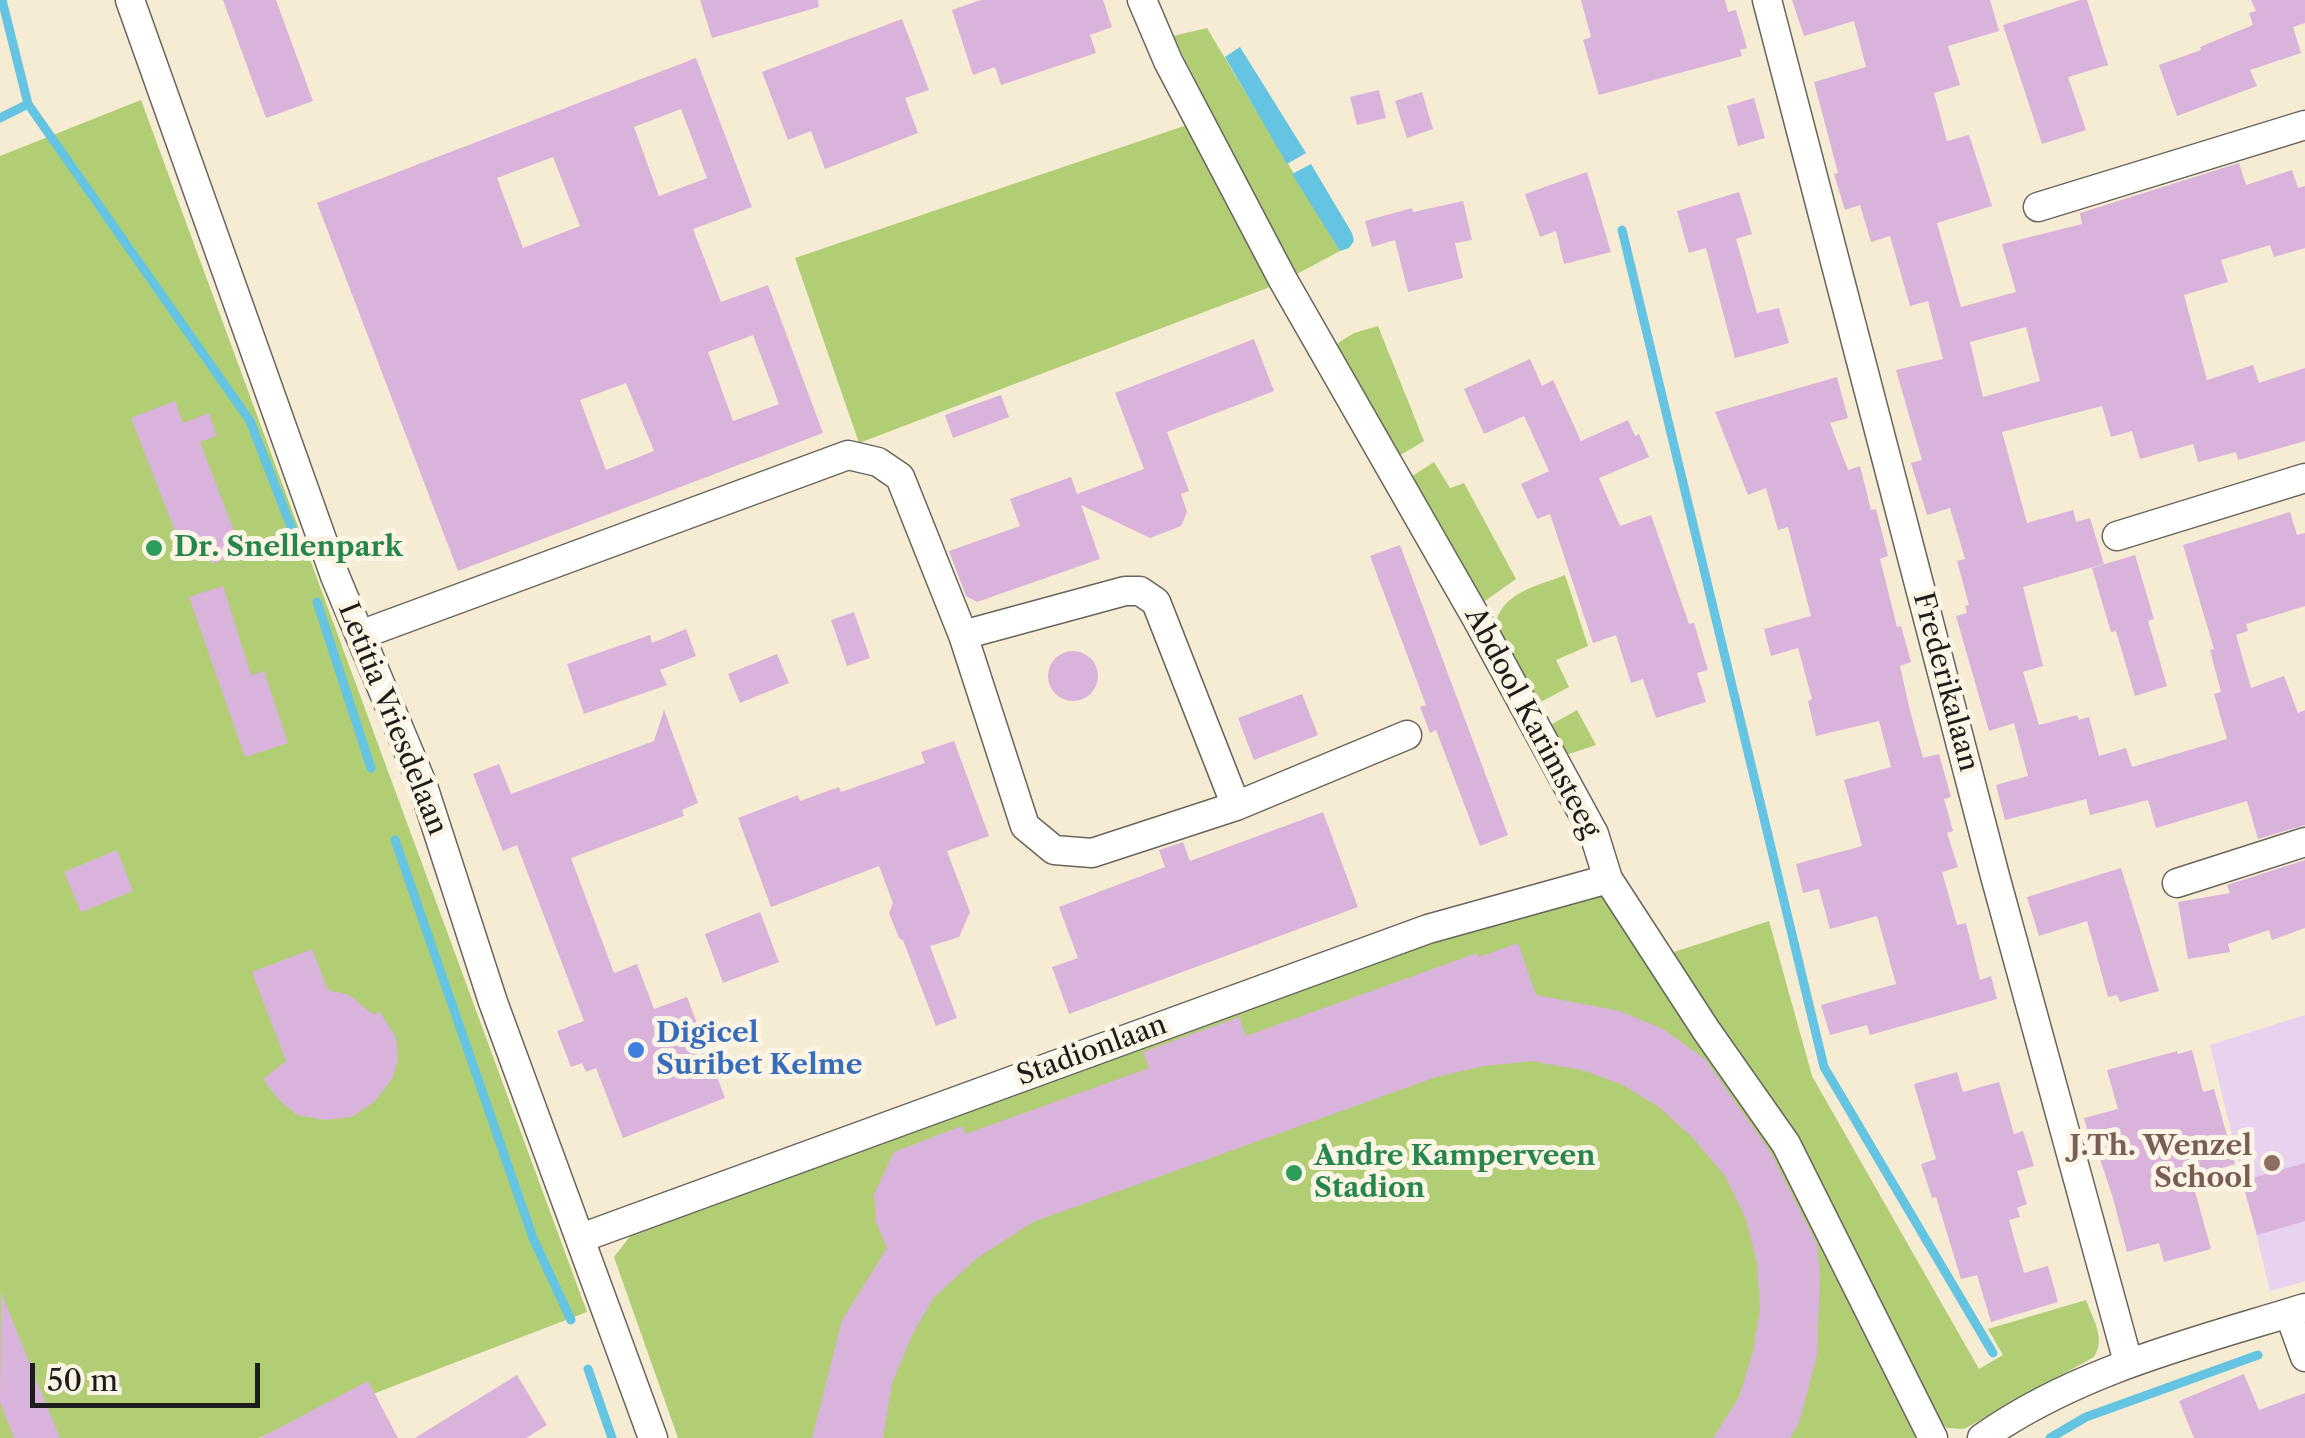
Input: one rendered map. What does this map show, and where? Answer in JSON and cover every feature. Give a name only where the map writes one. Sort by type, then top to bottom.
[{"type":"street","name":"Letitia Vriesdelaan","points":[[130,0],[335,576],[423,786],[493,1002],[653,1438]]},
{"type":"street","name":"Abdool Karimsteeg","points":[[1142,0],[1168,61],[1284,280],[1594,834],[1608,878],[1706,1030],[1786,1144],[1933,1438]]},
{"type":"street","name":"Frederikalaan","points":[[1767,0],[1996,876],[2128,1362]]},
{"type":"street","points":[[2038,207],[2305,125]]},
{"type":"street","points":[[360,635],[848,455],[878,462],[900,478],[963,634],[1025,826],[1054,850],[1092,853],[1236,806],[1407,734]]},
{"type":"street","points":[[2117,536],[2305,478]]},
{"type":"street","points":[[963,634],[1140,591],[1156,602],[1236,806]]},
{"type":"street","points":[[2177,883],[2305,842]]},
{"type":"street","name":"Stadionlaan","points":[[581,1238],[1428,929],[1608,878]]},
{"type":"street","points":[[1982,1438],[2128,1362],[2297,1310],[2305,1357]]},
{"type":"shaded area","name":"J.Th. Wenzel School","points":[[2305,1015],[2305,1281],[2270,1291],[2210,1045]]},
{"type":"green space","points":[[1207,28],[1340,251],[1295,275],[1173,36]]},
{"type":"green space","name":"Dr. Snellenpark","points":[[141,100],[587,1312],[258,1438],[0,1438],[0,156]]},
{"type":"green space","points":[[1187,125],[1270,287],[859,443],[795,258]]},
{"type":"green space","points":[[1378,326],[1424,441],[1394,459],[1336,358],[1338,343]]},
{"type":"green space","points":[[1434,462],[1450,488],[1464,483],[1516,579],[1482,603],[1406,480]]},
{"type":"green space","points":[[1565,575],[1588,646],[1556,660],[1569,687],[1535,705],[1495,624],[1513,597]]},
{"type":"green space","points":[[1577,710],[1596,745],[1563,756],[1545,728]]},
{"type":"green space","name":"Andre Kamperveen Stadion","points":[[1610,892],[1783,1145],[1922,1438],[678,1438],[614,1257],[636,1229],[930,1126],[1064,1064],[1412,940]]},
{"type":"green space","points":[[1769,921],[1812,1076],[1979,1369],[2003,1355],[1988,1329],[2086,1300],[2095,1322],[2099,1343],[2094,1357],[1964,1429],[1947,1428],[1932,1415],[1668,954]]},
{"type":"water","points":[[1240,47],[1306,153],[1287,164],[1225,57]]},
{"type":"water","points":[[1311,164],[1352,233],[1354,241],[1349,248],[1340,251],[1292,174]]},
{"type":"building","points":[[223,0],[276,0],[313,101],[266,118]]},
{"type":"building","points":[[700,0],[818,0],[819,7],[712,38]]},
{"type":"building","points":[[981,0],[1103,0],[1112,27],[1090,35],[1096,53],[1001,85],[995,67],[973,75],[952,10]]},
{"type":"building","points":[[1581,0],[1725,0],[1728,12],[1736,10],[1747,48],[1740,50],[1742,56],[1599,95],[1583,40],[1591,37]]},
{"type":"building","points":[[1792,0],[1990,0],[1999,31],[1948,46],[1960,85],[1934,93],[1947,141],[1969,135],[1992,206],[1937,223],[1961,307],[2016,292],[2002,244],[2082,224],[2080,213],[2239,163],[2246,185],[2292,170],[2298,188],[2305,186],[2305,248],[2274,257],[2270,245],[2221,260],[2228,282],[2184,295],[2207,380],[2253,365],[2259,383],[2305,368],[2305,441],[2238,460],[2236,452],[2198,462],[2193,444],[2140,459],[2132,431],[2111,437],[2102,406],[2002,432],[2027,523],[2073,510],[2076,522],[2090,518],[2104,564],[2023,587],[2043,666],[2023,672],[2039,725],[2077,715],[2079,720],[2089,717],[2099,756],[2126,748],[2132,767],[2227,739],[2214,694],[2221,692],[2210,650],[2214,649],[2183,545],[2290,512],[2297,535],[2305,533],[2305,606],[2246,624],[2248,631],[2236,635],[2251,688],[2284,676],[2298,713],[2305,710],[2305,825],[2258,839],[2247,801],[2156,828],[2148,800],[2090,815],[2086,799],[2005,820],[1996,785],[2028,776],[2014,723],[1989,731],[1956,616],[1967,613],[1965,606],[1969,605],[1957,561],[1965,559],[1950,508],[1927,515],[1911,463],[1922,460],[1896,370],[1943,359],[1928,301],[1910,306],[1890,236],[1871,242],[1860,205],[1845,210],[1834,174],[1838,173],[1814,82],[1866,67],[1854,21],[1804,36]],"holes":[[[2026,327],[2040,381],[1983,397],[1970,342]]]},
{"type":"building","points":[[2087,0],[2108,65],[2068,77],[2086,130],[2042,144],[2003,25]]},
{"type":"building","points":[[2251,0],[2305,0],[2305,23],[2293,27],[2301,53],[2250,70],[2257,86],[2177,116],[2159,65],[2253,25],[2249,13],[2256,11]]},
{"type":"building","points":[[902,19],[929,90],[905,98],[918,133],[825,169],[811,131],[788,140],[762,72]]},
{"type":"building","points":[[696,58],[752,207],[693,229],[721,302],[768,285],[823,433],[458,571],[317,203]],"holes":[[[681,109],[707,178],[659,196],[634,127]],[[553,157],[580,226],[523,248],[497,178]],[[753,335],[779,404],[733,421],[708,352]],[[626,383],[654,451],[606,470],[580,400]]]},
{"type":"building","points":[[1379,90],[1386,118],[1357,125],[1350,97]]},
{"type":"building","points":[[1422,92],[1433,129],[1407,138],[1395,101]]},
{"type":"building","points":[[1754,98],[1765,138],[1738,146],[1727,106]]},
{"type":"building","points":[[1587,172],[1611,252],[1564,264],[1556,231],[1540,237],[1525,194]]},
{"type":"building","points":[[1739,192],[1752,234],[1736,239],[1757,313],[1779,308],[1789,343],[1735,358],[1706,248],[1689,253],[1677,211]]},
{"type":"building","points":[[1463,201],[1472,240],[1455,243],[1463,278],[1408,292],[1395,240],[1372,247],[1365,221],[1412,208],[1413,212]]},
{"type":"building","points":[[1254,339],[1274,391],[1167,432],[1189,491],[1181,494],[1187,512],[1181,526],[1150,538],[1081,505],[1100,559],[977,602],[966,596],[949,551],[1020,526],[1010,499],[1071,477],[1077,494],[1144,469],[1115,393]]},
{"type":"building","points":[[1530,359],[1542,386],[1553,380],[1581,441],[1628,420],[1635,436],[1639,434],[1649,457],[1599,478],[1620,526],[1651,515],[1689,624],[1694,623],[1708,670],[1697,673],[1706,702],[1656,718],[1643,679],[1631,683],[1616,635],[1593,643],[1550,514],[1537,519],[1521,484],[1549,471],[1524,416],[1484,434],[1464,389]]},
{"type":"building","points":[[1837,377],[1848,418],[1830,423],[1848,470],[1860,466],[1871,510],[1876,509],[1888,556],[1880,559],[1897,627],[1901,626],[1911,662],[1900,666],[1910,711],[1923,758],[1939,754],[1951,797],[1944,799],[1953,831],[1947,833],[1958,867],[1942,872],[1957,925],[1966,923],[1980,980],[1991,976],[1997,999],[1870,1035],[1867,1025],[1830,1035],[1821,1005],[1896,984],[1877,916],[1830,929],[1819,889],[1803,893],[1796,864],[1862,846],[1844,780],[1891,767],[1879,721],[1816,736],[1808,701],[1812,699],[1798,648],[1771,656],[1764,629],[1811,616],[1788,527],[1778,530],[1766,488],[1748,495],[1715,412]]},
{"type":"building","points":[[1001,395],[1009,417],[953,438],[945,415]]},
{"type":"building","points":[[175,401],[183,423],[209,413],[217,436],[200,442],[242,552],[212,564],[203,540],[182,549],[131,418]]},
{"type":"building","points":[[1400,545],[1508,835],[1480,846],[1436,730],[1430,733],[1420,707],[1426,705],[1370,556]]},
{"type":"building","points":[[2135,555],[2154,619],[2148,621],[2167,686],[2135,696],[2092,568]]},
{"type":"building","points":[[223,586],[251,675],[264,671],[288,743],[245,757],[189,597]]},
{"type":"building","points":[[854,612],[870,658],[847,666],[831,620]]},
{"type":"building","points":[[686,629],[696,656],[660,670],[667,685],[584,714],[567,664],[650,635],[652,643]]},
{"type":"building","points":[[1063,652],[1083,652],[1097,666],[1097,686],[1083,700],[1063,700],[1049,686],[1049,666]]},
{"type":"building","points":[[777,654],[789,683],[740,703],[728,674]]},
{"type":"building","points":[[1302,694],[1318,735],[1254,760],[1238,718]]},
{"type":"building","points":[[664,710],[698,803],[682,810],[684,816],[571,858],[614,973],[637,964],[654,1009],[687,997],[725,1098],[623,1138],[596,1068],[586,1072],[582,1063],[571,1067],[557,1031],[584,1021],[517,845],[503,851],[473,774],[499,764],[511,794],[654,741]]},
{"type":"building","points":[[954,741],[989,836],[947,851],[970,912],[959,937],[930,946],[957,1018],[936,1026],[889,913],[893,903],[879,866],[771,907],[738,818],[798,795],[800,801],[839,787],[841,792],[925,763],[921,752]]},
{"type":"building","points":[[1323,812],[1358,907],[1069,1014],[1052,967],[1078,958],[1059,907],[1165,867],[1159,850],[1183,842],[1190,861]]},
{"type":"building","points":[[117,850],[133,891],[81,912],[64,872]]},
{"type":"building","points":[[2305,860],[2305,928],[2272,940],[2269,930],[2228,944],[2230,952],[2188,959],[2178,902],[2230,893],[2227,885]]},
{"type":"building","points":[[2121,868],[2159,991],[2120,1002],[2117,995],[2108,997],[2087,921],[2039,936],[2027,897]]},
{"type":"building","points":[[760,912],[779,962],[723,983],[705,934]]},
{"type":"building","points":[[1518,943],[1536,995],[1620,1011],[1663,1029],[1705,1059],[1771,1153],[1817,1244],[1820,1273],[1817,1355],[1799,1423],[1790,1438],[1713,1438],[1739,1397],[1753,1352],[1760,1309],[1757,1263],[1746,1219],[1725,1176],[1693,1138],[1659,1107],[1621,1084],[1582,1070],[1531,1061],[1436,1077],[1033,1222],[976,1259],[934,1297],[913,1333],[892,1383],[883,1438],[812,1438],[842,1320],[887,1248],[876,1222],[874,1194],[894,1152],[962,1126],[966,1134],[1149,1068],[1143,1052],[1239,1017],[1246,1036],[1477,953],[1479,957]]},
{"type":"building","points":[[312,949],[328,990],[349,995],[374,1015],[379,1011],[396,1037],[398,1060],[392,1079],[375,1101],[352,1117],[325,1120],[297,1115],[263,1079],[286,1061],[252,972]]},
{"type":"building","points":[[2192,1050],[2203,1092],[2214,1089],[2235,1164],[2191,1177],[2211,1249],[2164,1262],[2159,1243],[2127,1252],[2113,1198],[2084,1118],[2118,1109],[2107,1070]]},
{"type":"building","points":[[1957,1072],[1963,1092],[1999,1082],[2014,1134],[2023,1131],[2034,1166],[2017,1171],[2027,1204],[2017,1208],[2020,1217],[2009,1220],[2024,1273],[2048,1266],[2058,1302],[1991,1322],[1977,1275],[1961,1279],[1936,1197],[1932,1198],[1921,1164],[1936,1159],[1914,1084]]},
{"type":"building","points":[[2305,1163],[2305,1221],[2257,1235],[2242,1181]]},
{"type":"building","points":[[1,1292],[60,1438],[14,1438],[0,1402]]},
{"type":"building","points":[[2244,1374],[2259,1410],[2305,1393],[2305,1438],[2194,1438],[2179,1401]]},
{"type":"building","points":[[517,1375],[547,1425],[526,1438],[415,1438]]},
{"type":"building","points":[[368,1381],[398,1438],[260,1438]]},
{"type":"waterway","points":[[2,0],[28,104],[250,421],[302,555]]},
{"type":"waterway","points":[[0,118],[28,104]]},
{"type":"waterway","points":[[1622,230],[1824,1067],[1993,1353]]},
{"type":"waterway","points":[[317,602],[371,768]]},
{"type":"waterway","points":[[395,840],[533,1238],[571,1320]]},
{"type":"waterway","points":[[2050,1438],[2086,1417],[2258,1355]]},
{"type":"waterway","points":[[588,1369],[612,1438]]},
{"type":"place","name":"Dr. Snellenpark","points":[[154,548]]},
{"type":"place","name":"Digicel Suribet Kelme","points":[[636,1050]]},
{"type":"place","name":"J.Th. Wenzel School","points":[[2272,1163]]},
{"type":"place","name":"Andre Kamperveen Stadion","points":[[1294,1173]]}]
